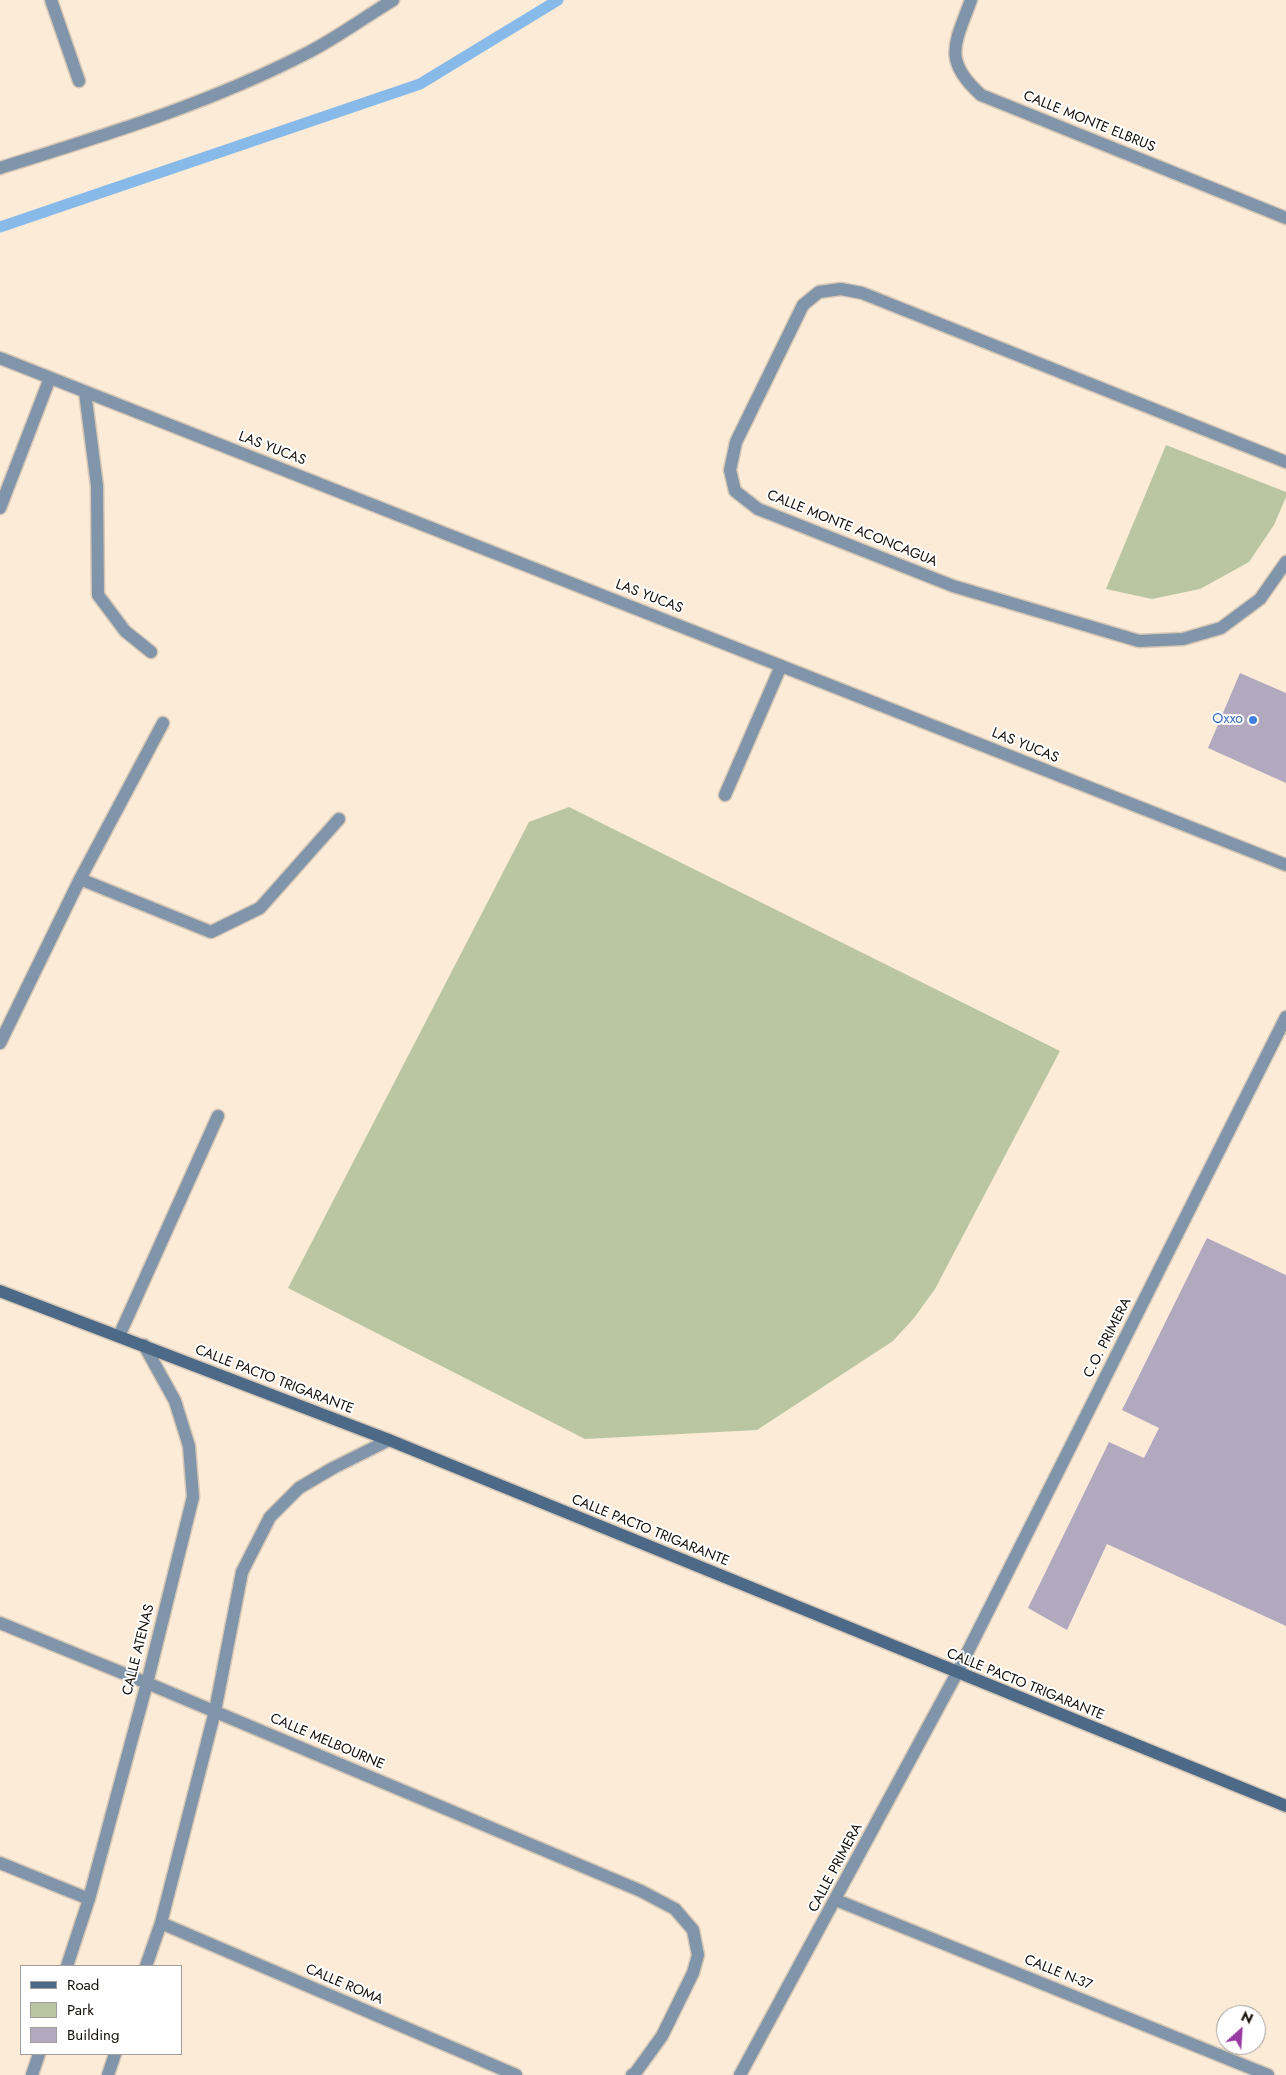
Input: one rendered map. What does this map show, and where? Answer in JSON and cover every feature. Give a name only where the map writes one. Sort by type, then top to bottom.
[{"type":"street","points":[[51,0],[79,81]]},
{"type":"street","points":[[0,168],[131,126],[236,86],[310,52],[393,0]]},
{"type":"street","name":"CALLE MONTE ELBRUS","points":[[971,0],[956,41],[955,63],[965,81],[981,95],[1286,218]]},
{"type":"street","name":"CALLE MONTE ACONCAGUA","points":[[1286,462],[862,293],[841,289],[819,292],[804,306],[736,442],[730,470],[735,491],[758,509],[953,586],[1139,641],[1183,639],[1221,628],[1260,599],[1286,562]]},
{"type":"street","name":"LAS YUCAS","points":[[0,358],[1286,865]]},
{"type":"street","points":[[0,508],[50,378]]},
{"type":"street","points":[[85,392],[97,486],[98,595],[125,631],[152,652]]},
{"type":"street","points":[[724,794],[781,666]]},
{"type":"street","points":[[0,1043],[80,880],[163,723]]},
{"type":"street","points":[[80,880],[211,932],[260,908],[339,819]]},
{"type":"street","name":"C.O. PRIMERA","points":[[957,1673],[1286,1017]]},
{"type":"street","points":[[120,1336],[218,1116]]},
{"type":"street","name":"CALLE PACTO TRIGARANTE","points":[[0,1291],[389,1440],[1286,1806]]},
{"type":"street","name":"CALLE ATENAS","points":[[67,1965],[89,1899],[147,1682],[192,1497],[189,1446],[184,1428],[175,1402],[144,1345]]},
{"type":"street","points":[[146,1965],[161,1923],[215,1711],[242,1572],[270,1517],[299,1488],[333,1468],[389,1440]]},
{"type":"street","name":"CALLE MELBOURNE","points":[[0,1623],[147,1682],[641,1891],[675,1909],[693,1930],[698,1955],[693,1973],[662,2036],[632,2075]]},
{"type":"street","name":"CALLE PRIMERA","points":[[740,2075],[957,1673]]},
{"type":"street","points":[[0,1863],[89,1899]]},
{"type":"street","name":"CALLE N-37","points":[[836,1900],[1268,2075]]},
{"type":"street","name":"CALLE ROMA","points":[[161,1923],[516,2075]]},
{"type":"street","points":[[32,2075],[39,2055]]},
{"type":"street","points":[[108,2075],[115,2055]]},
{"type":"green space","points":[[1166,445],[1286,492],[1286,497],[1274,525],[1249,562],[1200,589],[1152,599],[1106,589]]},
{"type":"green space","points":[[569,807],[1060,1051],[935,1289],[914,1318],[893,1341],[757,1430],[585,1439],[288,1288],[529,822]]},
{"type":"building","name":"Oxxo","points":[[1240,673],[1286,693],[1286,783],[1208,748]]},
{"type":"building","points":[[1207,1238],[1286,1275],[1286,1626],[1107,1544],[1067,1630],[1028,1608],[1109,1442],[1144,1458],[1159,1428],[1122,1410]]},
{"type":"waterway","points":[[0,227],[420,84],[558,0]]},
{"type":"place","name":"Oxxo","points":[[1253,720]]}]
